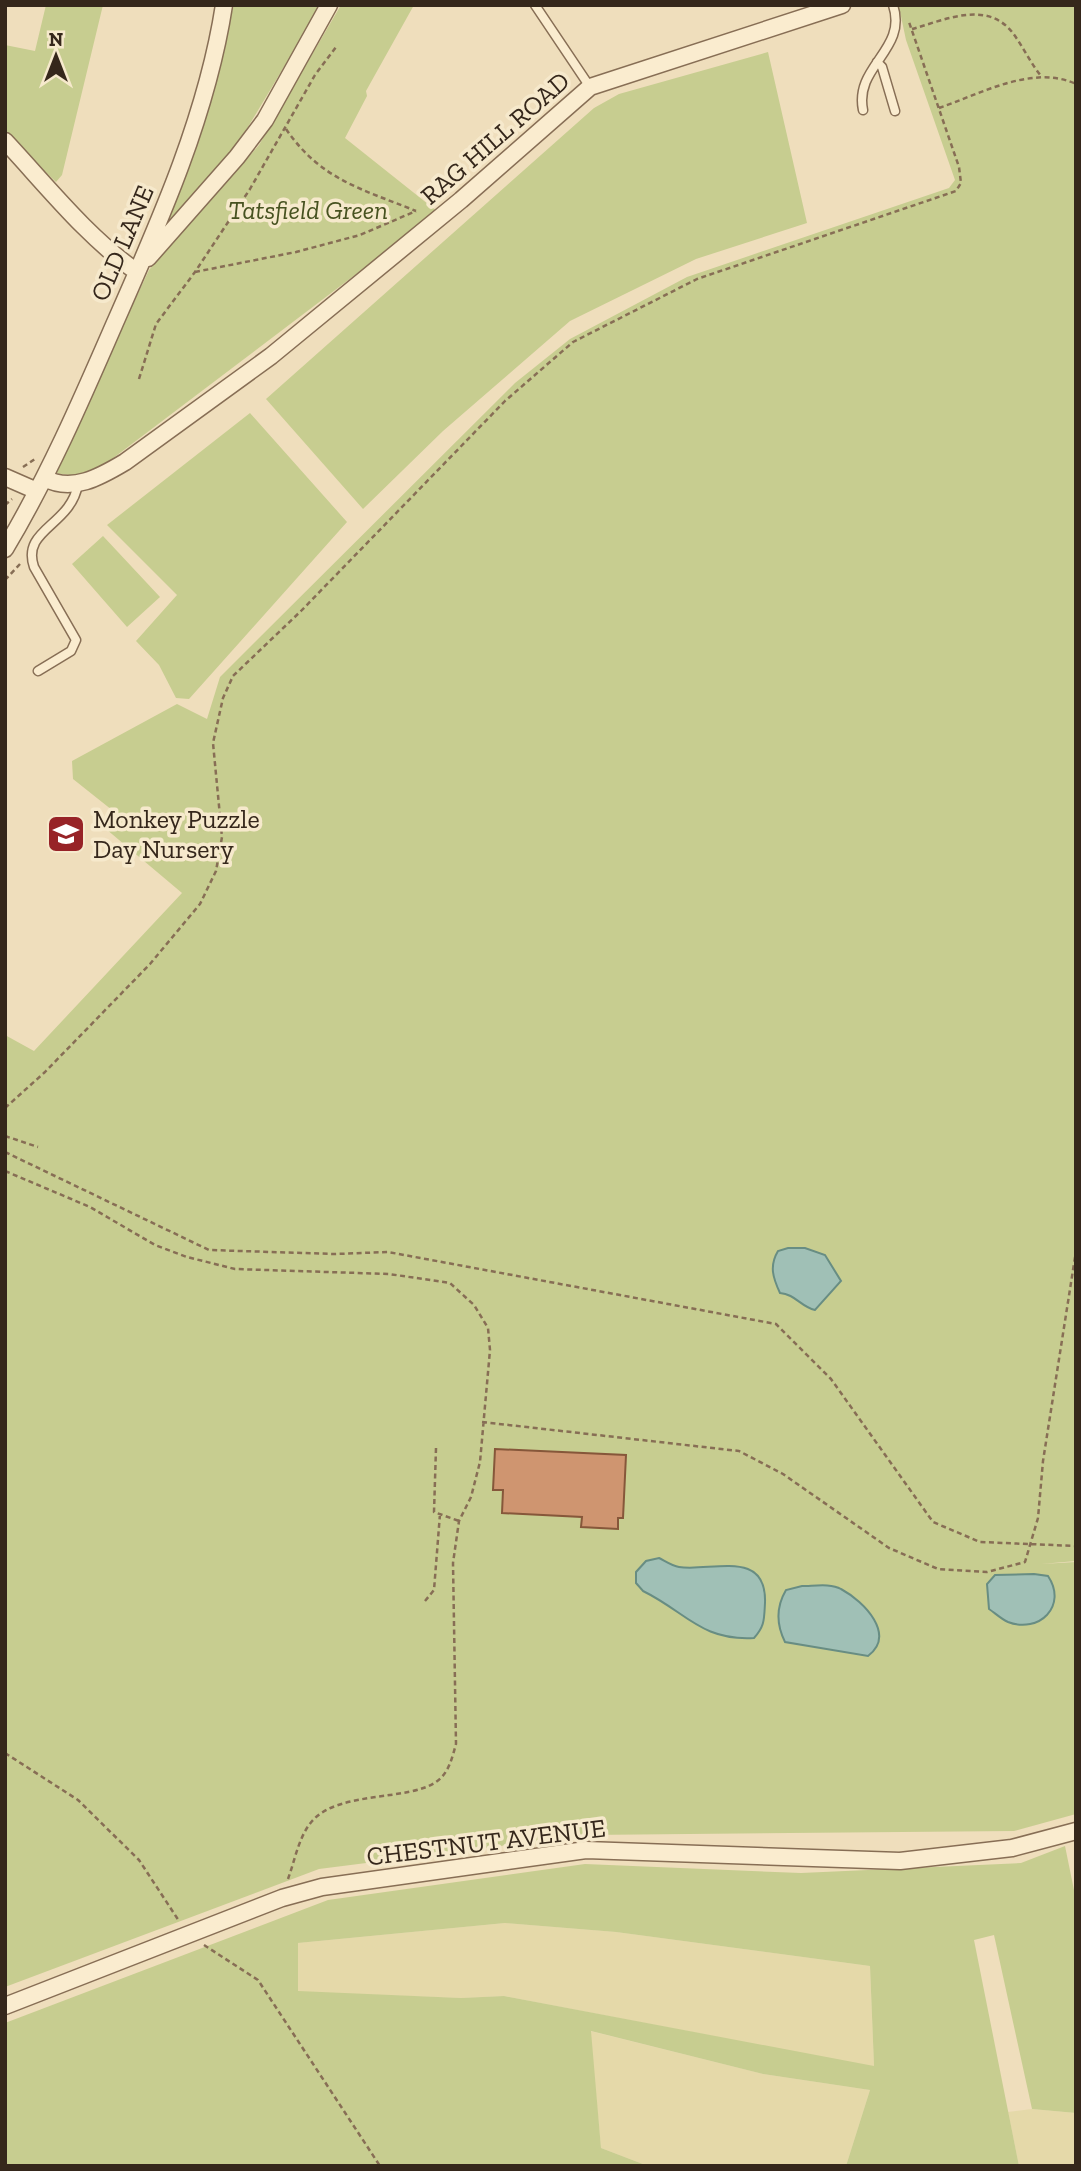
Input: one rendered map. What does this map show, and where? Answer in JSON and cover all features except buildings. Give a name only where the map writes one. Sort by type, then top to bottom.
[{"type":"street","name":"OLD LANE","points":[[5,549],[41,484],[139,269],[178,172],[220,33],[224,5]]},
{"type":"street","points":[[5,141],[114,254],[139,269],[237,157],[292,77],[329,5]]},
{"type":"street","name":"RAG HILL ROAD","points":[[78,484],[101,476],[125,462],[271,356],[461,201],[590,87],[842,5]]},
{"type":"street","points":[[5,477],[41,484],[78,484]]},
{"type":"street","name":"CHESTNUT AVENUE","points":[[5,2006],[282,1898],[322,1887],[586,1850],[900,1861],[1012,1848],[1076,1831]]},
{"type":"lane","points":[[535,5],[590,87]]},
{"type":"lane","points":[[863,110],[860,97],[877,62],[896,35],[898,25],[893,5]]},
{"type":"lane","points":[[877,62],[882,68],[895,111]]},
{"type":"lane","points":[[37,671],[71,651],[76,640],[30,555],[37,538],[69,510],[78,484]]},
{"type":"path","points":[[912,29],[974,11],[993,16],[1011,31],[1042,77]]},
{"type":"path","points":[[5,1108],[45,1072],[150,964],[200,904],[216,871],[222,837],[213,743],[220,708],[233,676],[301,611],[505,401],[573,342],[697,279],[956,191],[961,183],[959,167],[908,17]]},
{"type":"path","points":[[139,379],[156,324],[195,272],[250,189],[336,47]]},
{"type":"path","points":[[938,108],[1032,76],[1066,80],[1076,85]]},
{"type":"path","points":[[195,272],[347,239],[416,211],[331,176],[300,150],[285,128]]},
{"type":"path","points":[[5,580],[30,555]]},
{"type":"path","points":[[5,1136],[37,1147]]},
{"type":"path","points":[[5,1152],[209,1250],[335,1254],[388,1252],[776,1324],[831,1379],[933,1522],[980,1542],[1076,1546]]},
{"type":"path","points":[[5,1171],[90,1207],[155,1245],[211,1263],[235,1269],[288,1273],[389,1274],[450,1283],[474,1304],[488,1328],[490,1350],[480,1462],[471,1497],[459,1521],[453,1563],[456,1744],[450,1766],[436,1783],[335,1806],[315,1817],[304,1831],[282,1898]]},
{"type":"path","points":[[482,1422],[740,1451],[783,1474],[889,1548],[938,1569],[987,1572],[1025,1562],[1032,1544],[1076,1251]]},
{"type":"path","points":[[436,1448],[434,1512],[459,1521]]},
{"type":"path","points":[[425,1601],[434,1590],[436,1581],[440,1514]]},
{"type":"path","points":[[5,1753],[78,1800],[139,1860],[189,1935],[258,1980],[380,2166]]},
{"type":"shaded area","points":[[505,1923],[616,1932],[870,1966],[874,2067],[504,1996],[461,1998],[298,1992],[298,1943]]},
{"type":"shaded area","points":[[590,2031],[763,2074],[870,2090],[846,2166],[648,2166],[601,2148]]},
{"type":"shaded area","points":[[1032,2109],[1076,2113],[1076,2166],[1019,2166],[1008,2112]]},
{"type":"green space","points":[[46,5],[103,5],[62,175],[56,182],[5,134],[5,45],[35,51]]},
{"type":"green space","name":"Tatsfield Green","points":[[234,5],[321,5],[233,152],[157,238],[219,59]]},
{"type":"green space","name":"Tatsfield Green","points":[[341,5],[414,5],[366,91],[367,96],[345,138],[438,212],[108,462],[78,476],[54,473],[149,270],[259,145]]},
{"type":"green space","points":[[1076,5],[1076,1561],[1041,1564],[1076,1562],[1076,1814],[1014,1831],[587,1835],[319,1869],[5,1987],[5,1035],[34,1051],[182,893],[106,829],[112,810],[73,779],[72,761],[177,704],[207,719],[220,677],[515,383],[570,339],[687,277],[949,188],[955,180],[906,40],[899,7]]},
{"type":"green space","points":[[768,52],[807,223],[696,259],[570,321],[443,431],[363,509],[266,399],[594,108],[619,94]]},
{"type":"green space","points":[[250,413],[347,522],[189,699],[176,698],[159,665],[136,641],[177,595],[107,525]]},
{"type":"green space","points":[[103,536],[160,597],[127,627],[72,564]]},
{"type":"green space","points":[[1065,1846],[1076,1900],[1076,2113],[1032,2109],[994,1935],[974,1940],[1019,2166],[846,2166],[870,2090],[763,2074],[591,2031],[601,2148],[648,2166],[5,2166],[5,2023],[328,1900],[585,1864],[801,1873],[1021,1863]],"holes":[[[505,1923],[616,1932],[870,1966],[874,2066],[504,1996],[461,1998],[298,1991],[298,1943]]]},
{"type":"water","points":[[805,1248],[825,1255],[841,1281],[815,1310],[780,1293],[773,1272],[774,1262],[778,1251]]},
{"type":"water","points":[[659,1558],[679,1567],[735,1566],[757,1575],[763,1586],[765,1603],[763,1622],[758,1634],[754,1638],[720,1635],[695,1624],[643,1591],[636,1583],[636,1572],[646,1561]]},
{"type":"water","points":[[995,1575],[1048,1576],[1055,1598],[1047,1615],[1040,1621],[1019,1625],[1005,1621],[989,1609],[987,1584]]},
{"type":"water","points":[[802,1586],[837,1587],[859,1602],[878,1629],[876,1648],[868,1656],[785,1642],[779,1622],[780,1603],[786,1590]]},
{"type":"place","name":"Monkey Puzzle Day Nursery","points":[[66,834]]}]
